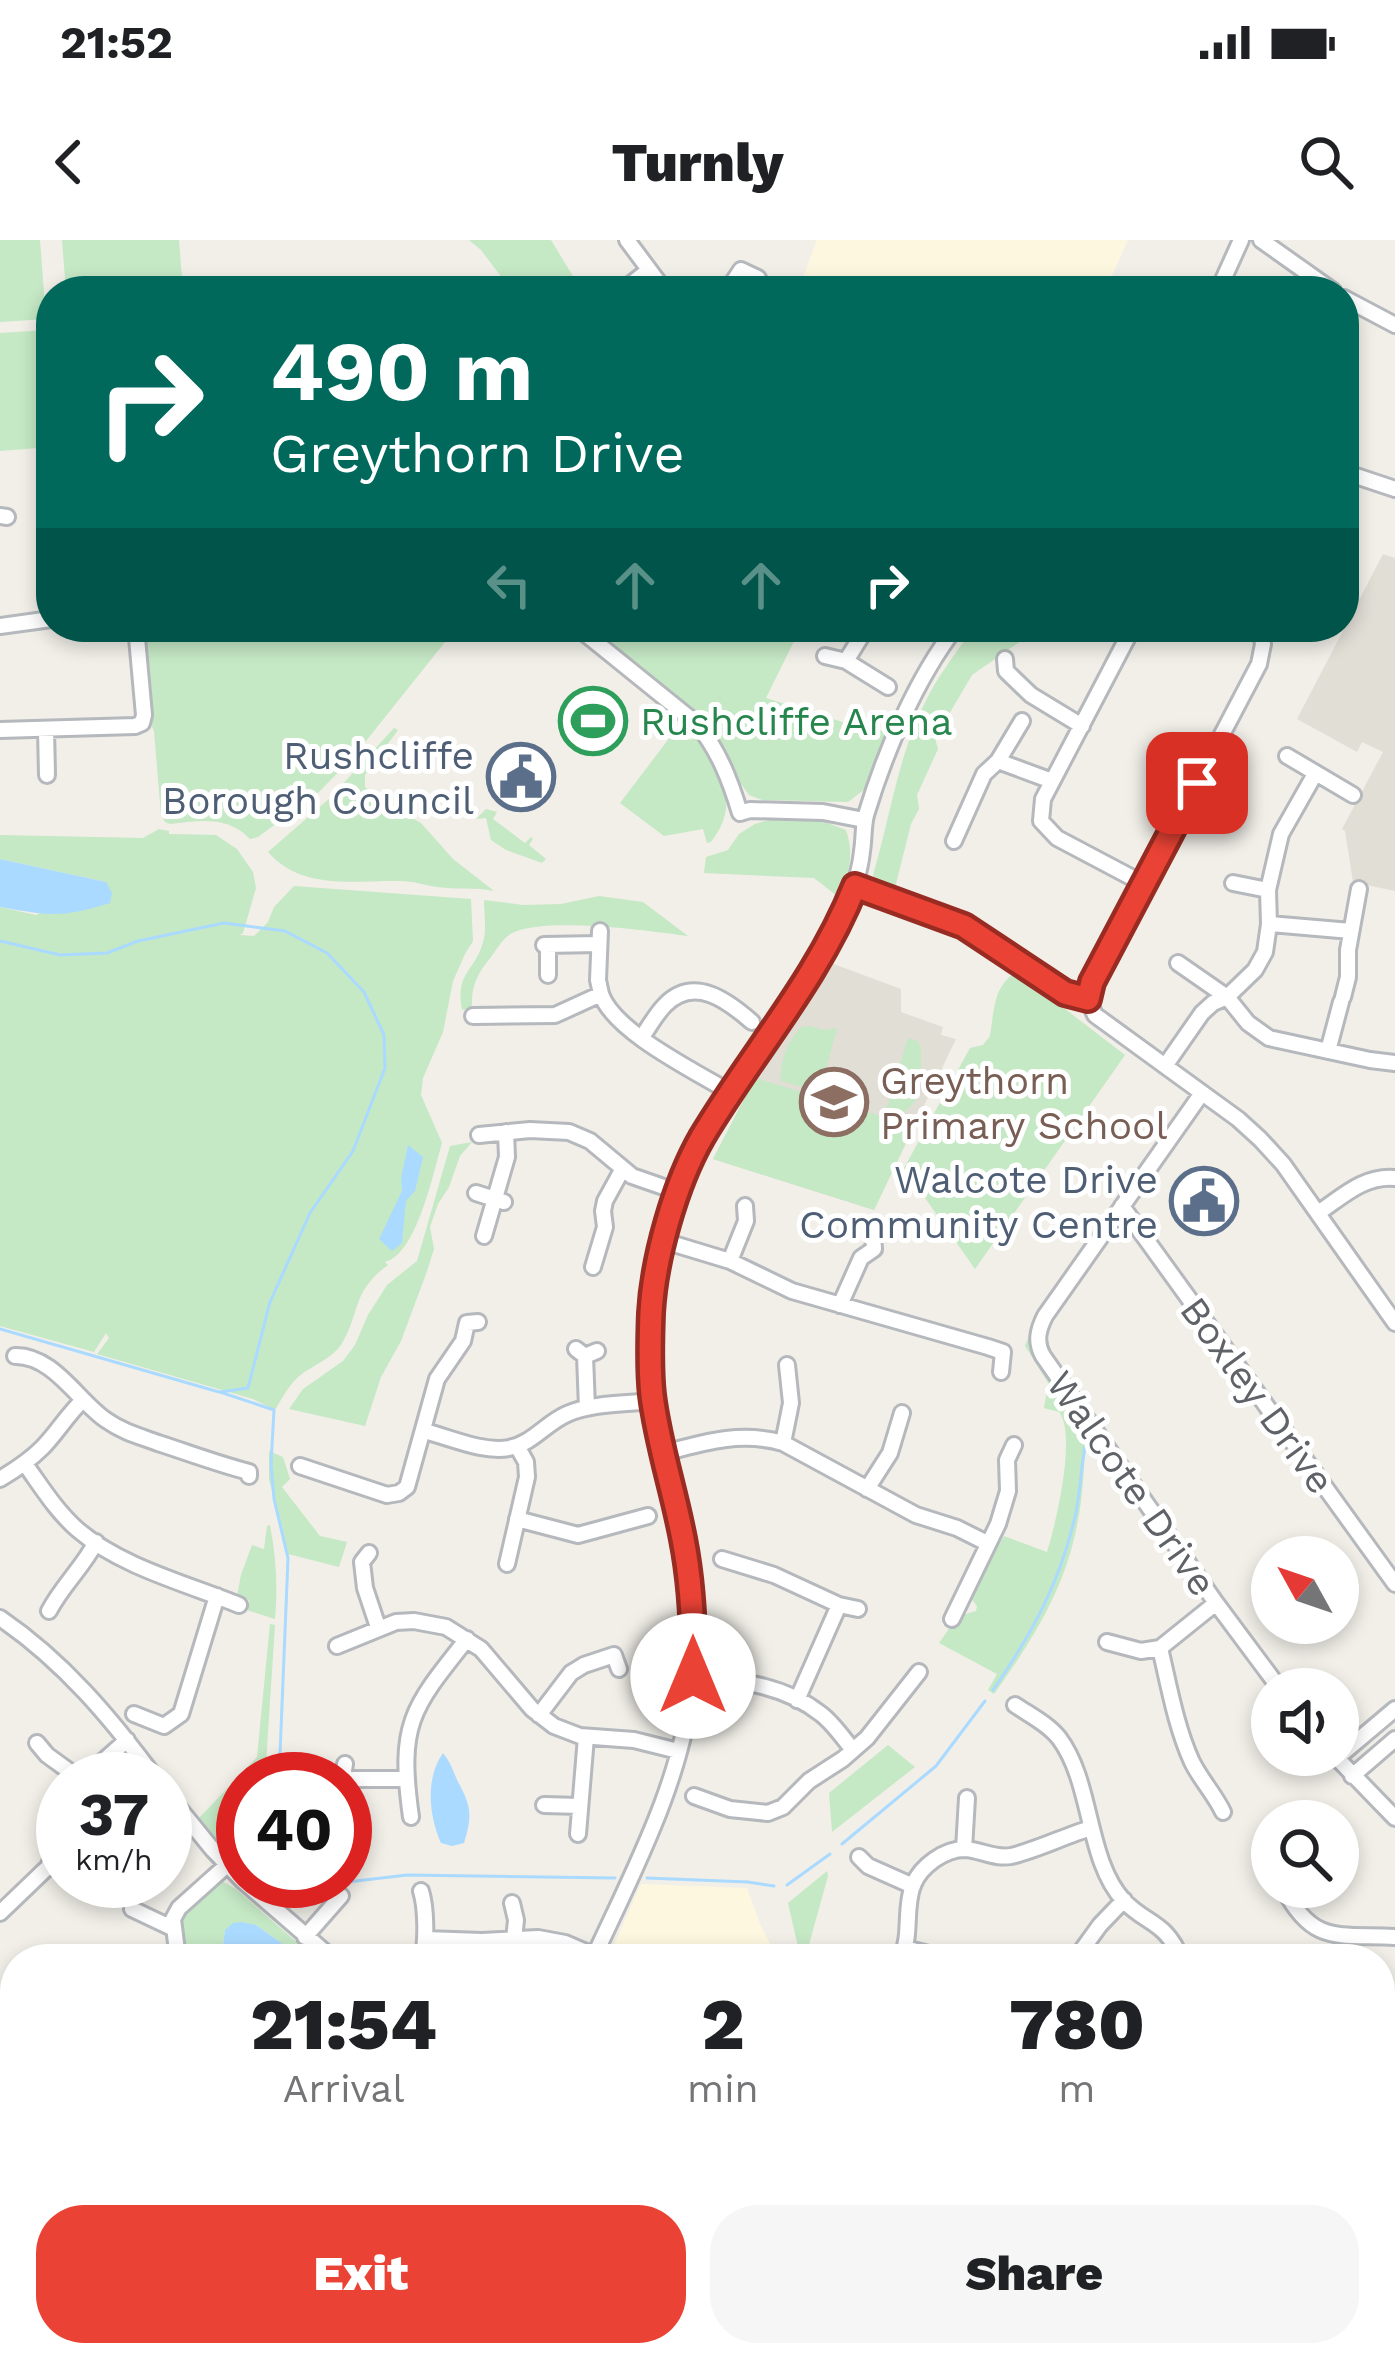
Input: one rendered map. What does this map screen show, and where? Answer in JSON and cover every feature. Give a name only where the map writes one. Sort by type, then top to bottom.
[{"type":"street","points":[[1225,276],[1241,240]]},
{"type":"street","points":[[1262,240],[1312,276]]},
{"type":"street","points":[[631,242],[653,276]]},
{"type":"street","points":[[641,276],[649,270]]},
{"type":"street","points":[[1359,306],[1395,326]]},
{"type":"street","points":[[1359,477],[1395,489]]},
{"type":"street","points":[[0,626],[36,621]]},
{"type":"street","points":[[0,730],[142,723],[137,642]]},
{"type":"street","points":[[596,642],[697,724],[727,771],[740,813],[823,812],[864,820]]},
{"type":"street","points":[[846,662],[858,642]]},
{"type":"street","points":[[600,1944],[648,1838],[678,1751],[693,1676],[690,1585],[653,1401],[651,1311],[664,1241],[700,1140],[835,932],[855,886],[864,820],[911,701],[947,642]]},
{"type":"street","points":[[1125,642],[1040,810],[1048,831],[1144,884]]},
{"type":"street","points":[[1263,642],[1259,664],[1092,982],[1088,999],[1095,1015],[1238,1119],[1269,1149],[1395,1323]]},
{"type":"street","points":[[825,656],[846,662],[888,687]]},
{"type":"street","points":[[1005,659],[1006,670],[1031,695],[1082,726]]},
{"type":"street","points":[[954,841],[984,774],[998,761],[1022,721]]},
{"type":"street","points":[[46,729],[47,775]]},
{"type":"street","points":[[1287,756],[1353,795]]},
{"type":"street","points":[[998,761],[1052,781]]},
{"type":"street","points":[[1165,1066],[1202,1013],[1255,970],[1265,952],[1268,890],[1280,835],[1315,774]]},
{"type":"street","points":[[1233,883],[1268,890]]},
{"type":"street","points":[[855,886],[964,926],[1065,993],[1088,999]]},
{"type":"street","points":[[1328,1051],[1342,1000],[1359,889]]},
{"type":"street","points":[[1269,924],[1351,931]]},
{"type":"street","points":[[548,975],[546,945],[599,938],[598,980],[605,1006],[614,1017],[731,1094]]},
{"type":"street","points":[[1178,963],[1227,997],[1248,1024],[1269,1038],[1395,1063]]},
{"type":"street","points":[[642,1037],[663,1006],[686,993],[716,994],[747,1022]]},
{"type":"street","points":[[473,1016],[505,1009],[555,1015],[601,994]]},
{"type":"street","name":"Walcote Drive","points":[[1202,1093],[1045,1316],[1038,1329],[1039,1345],[1264,1668]]},
{"type":"street","points":[[479,1135],[553,1129],[581,1135],[622,1170],[679,1192]]},
{"type":"street","points":[[484,1236],[499,1200],[506,1132]]},
{"type":"street","points":[[593,1267],[605,1227],[605,1201],[622,1170]]},
{"type":"street","points":[[1318,1214],[1364,1182],[1395,1178]]},
{"type":"street","points":[[476,1193],[499,1200]]},
{"type":"street","points":[[730,1261],[746,1221],[746,1206]]},
{"type":"street","name":"Boxley Drive","points":[[1122,1206],[1395,1584]]},
{"type":"street","points":[[840,1305],[861,1258],[874,1249],[873,1233]]},
{"type":"street","points":[[664,1241],[730,1261],[792,1291],[1005,1347],[1001,1372]]},
{"type":"street","points":[[301,1466],[387,1495],[407,1487],[437,1379],[463,1341],[466,1323],[478,1322]]},
{"type":"street","points":[[586,1352],[587,1408]]},
{"type":"street","points":[[15,1356],[26,1356],[67,1380],[101,1417],[126,1432],[206,1461],[252,1471]]},
{"type":"street","points":[[783,1443],[791,1403],[787,1365]]},
{"type":"street","points":[[0,1480],[46,1444],[82,1400]]},
{"type":"street","points":[[424,1430],[493,1449],[517,1446],[566,1414],[653,1401]]},
{"type":"street","points":[[867,1490],[890,1454],[902,1413]]},
{"type":"street","points":[[880,1424],[898,1430]]},
{"type":"street","points":[[664,1453],[736,1436],[783,1443],[916,1515],[987,1543]]},
{"type":"street","points":[[506,1564],[527,1470],[517,1446]]},
{"type":"street","points":[[952,1618],[967,1605],[998,1524],[1008,1491],[1005,1454]]},
{"type":"street","points":[[25,1463],[60,1513],[81,1533],[176,1584],[239,1605]]},
{"type":"street","points":[[517,1519],[578,1535],[640,1522]]},
{"type":"street","points":[[49,1611],[96,1542]]},
{"type":"street","points":[[360,1558],[378,1627]]},
{"type":"street","points":[[722,1559],[858,1609]]},
{"type":"street","points":[[134,1714],[164,1726],[181,1714],[217,1596]]},
{"type":"street","points":[[1107,1642],[1141,1651],[1160,1648],[1216,1604]]},
{"type":"street","points":[[797,1700],[839,1605]]},
{"type":"street","points":[[0,1618],[60,1665],[136,1752]]},
{"type":"street","points":[[337,1646],[378,1627],[414,1621],[446,1627],[481,1649],[521,1698],[568,1733],[634,1740],[678,1751]]},
{"type":"street","points":[[412,1817],[406,1779],[413,1715],[422,1696],[467,1639]]},
{"type":"street","points":[[1160,1648],[1184,1743],[1222,1812]]},
{"type":"street","points":[[539,1715],[572,1673],[584,1665],[619,1657]]},
{"type":"street","points":[[694,1796],[730,1809],[768,1813],[783,1807],[867,1738],[919,1672]]},
{"type":"street","points":[[693,1676],[762,1684],[797,1700],[823,1714],[854,1750]]},
{"type":"street","points":[[884,1687],[898,1698]]},
{"type":"street","points":[[1016,1726],[1020,1708],[1057,1735],[1070,1756],[1104,1866],[1124,1900],[1160,1925],[1174,1944]]},
{"type":"street","points":[[1359,1738],[1395,1709]]},
{"type":"street","points":[[578,1834],[586,1737]]},
{"type":"street","points":[[1359,1769],[1395,1739]]},
{"type":"street","points":[[113,1752],[127,1740]]},
{"type":"street","points":[[37,1743],[44,1752]]},
{"type":"street","points":[[372,1776],[406,1779]]},
{"type":"street","points":[[1353,1776],[1395,1819]]},
{"type":"street","points":[[964,1849],[967,1798]]},
{"type":"street","points":[[544,1805],[580,1806]]},
{"type":"street","points":[[192,1823],[216,1852]]},
{"type":"street","points":[[904,1944],[913,1886],[923,1869],[940,1856],[964,1849],[1010,1857],[1091,1828]]},
{"type":"street","points":[[859,1857],[868,1866],[913,1886]]},
{"type":"street","points":[[175,1944],[172,1928],[179,1908],[216,1875]]},
{"type":"street","points":[[0,1912],[36,1878]]},
{"type":"street","points":[[421,1891],[424,1944]]},
{"type":"street","points":[[1086,1944],[1124,1900]]},
{"type":"street","points":[[512,1903],[514,1944]]},
{"type":"street","points":[[273,1908],[314,1944]]},
{"type":"street","points":[[305,1937],[330,1908]]},
{"type":"street","points":[[1296,1908],[1310,1926],[1326,1933],[1395,1937]]},
{"type":"street","points":[[132,1909],[172,1928]]},
{"type":"street","points":[[425,1940],[538,1938],[567,1944]]},
{"type":"shaded area","points":[[817,240],[1128,240],[1112,276],[804,276]]},
{"type":"shaded area","points":[[1383,554],[1395,558],[1395,891],[1353,882],[1342,829],[1383,752],[1362,742],[1357,752],[1297,719],[1337,642],[1359,642],[1359,600]]},
{"type":"shaded area","name":"Greythorn Primary School","points":[[831,963],[901,989],[901,1012],[943,1027],[941,1035],[956,1039],[874,1210],[713,1159],[755,1078]]},
{"type":"shaded area","points":[[641,1884],[747,1888],[770,1944],[615,1944]]},
{"type":"green space","points":[[0,240],[40,240],[43,276],[36,276],[36,320],[0,322]]},
{"type":"green space","points":[[62,240],[179,240],[182,276],[65,276]]},
{"type":"green space","points":[[469,240],[551,240],[573,276],[501,276]]},
{"type":"green space","points":[[36,331],[36,448],[0,451],[0,333]]},
{"type":"green space","points":[[146,642],[445,642],[354,756],[319,792],[250,839],[222,823],[165,822],[150,722]]},
{"type":"green space","points":[[607,642],[794,642],[766,698],[868,730],[887,731],[865,789],[848,802],[762,800],[749,795],[700,716]]},
{"type":"green space","points":[[964,642],[1019,642],[972,675],[935,738],[938,749],[917,795],[919,809],[894,892],[878,885],[873,875],[901,766],[932,689]]},
{"type":"green space","points":[[394,728],[398,730],[365,775],[365,787],[421,823],[453,859],[494,891],[405,881],[330,881],[296,873],[268,852],[330,798]]},
{"type":"green space","points":[[674,732],[691,740],[699,735],[720,775],[725,814],[711,842],[707,843],[703,829],[664,836],[620,803]]},
{"type":"green space","points":[[486,809],[497,812],[493,819],[525,843],[531,837],[529,845],[546,859],[542,863],[491,840],[486,818],[476,819]]},
{"type":"green space","points":[[817,819],[846,830],[849,864],[837,896],[814,878],[704,873],[706,857],[728,850],[739,834],[755,824]]},
{"type":"green space","points":[[159,829],[169,834],[216,835],[237,849],[253,872],[256,888],[240,935],[254,936],[294,886],[471,899],[473,941],[453,981],[443,1032],[423,1078],[421,1095],[442,1143],[422,1211],[406,1244],[362,1293],[341,1345],[298,1377],[275,1410],[253,1399],[97,1354],[109,1338],[106,1333],[94,1352],[0,1326],[0,907],[36,915],[106,882],[0,859],[0,835],[143,838]]},
{"type":"green space","points":[[599,896],[643,902],[688,936],[595,926],[523,929],[499,945],[476,981],[472,1008],[462,1010],[463,980],[484,937],[484,900],[561,904]]},
{"type":"green space","points":[[1017,972],[1125,1055],[975,1269],[904,1168],[970,1048],[983,1045],[990,1036],[999,992]]},
{"type":"green space","points":[[801,1027],[837,1028],[820,1092],[781,1081],[788,1046]]},
{"type":"green space","points":[[908,1038],[921,1047],[921,1074],[915,1101],[902,1115],[886,1111]]},
{"type":"green space","points":[[755,1078],[914,1126],[874,1210],[713,1159]]},
{"type":"green space","points":[[472,1142],[460,1156],[438,1204],[430,1227],[434,1249],[426,1274],[365,1426],[289,1409],[303,1389],[343,1361],[387,1285],[417,1261],[450,1146]]},
{"type":"green space","points":[[1031,1331],[1070,1394],[1086,1427],[1087,1441],[1076,1530],[1058,1587],[994,1694],[988,1690],[997,1674],[939,1643],[958,1618],[976,1611],[970,1591],[1004,1536],[1047,1552],[1063,1480],[1066,1440],[1059,1412],[1044,1408],[1050,1386],[1025,1346]]},
{"type":"green space","points":[[269,1451],[283,1457],[290,1479],[282,1487],[320,1536],[347,1542],[339,1567],[288,1554],[269,1479]]},
{"type":"green space","points":[[270,1525],[275,1619],[247,1610],[249,1600],[237,1596],[252,1545],[264,1549]]},
{"type":"green space","points":[[270,1624],[275,1625],[267,1752],[257,1752]]},
{"type":"green space","points":[[888,1745],[915,1767],[832,1832],[829,1793]]},
{"type":"green space","points":[[216,1800],[216,1838],[199,1818]]},
{"type":"green space","points":[[827,1871],[809,1944],[797,1944],[788,1903]]},
{"type":"green space","points":[[216,1883],[216,1908],[258,1908],[299,1944],[283,1944],[256,1925],[225,1930],[223,1944],[184,1944],[180,1918]]},
{"type":"water","points":[[0,859],[106,882],[112,893],[110,903],[55,914],[0,907]]},
{"type":"water","points":[[408,1145],[423,1157],[415,1191],[406,1201],[402,1243],[392,1251],[379,1239],[402,1191]]},
{"type":"water","points":[[443,1753],[469,1812],[464,1843],[452,1846],[441,1843],[432,1809],[433,1774]]},
{"type":"water","points":[[233,1923],[256,1925],[283,1944],[223,1944],[225,1930]]},
{"type":"waterway","points":[[0,941],[60,955],[107,953],[138,941],[224,923],[285,931],[327,953],[364,992],[384,1035],[385,1068],[353,1151],[310,1213],[270,1302],[248,1388],[220,1392],[274,1410],[274,1499],[288,1558],[280,1752]]},
{"type":"waterway","points":[[0,1329],[219,1392]]},
{"type":"waterway","points":[[993,1690],[1054,1583],[1076,1512],[1087,1437]]},
{"type":"waterway","points":[[842,1844],[936,1766],[985,1701]]},
{"type":"waterway","points":[[787,1885],[830,1854]]},
{"type":"waterway","points":[[372,1879],[407,1875],[615,1878]]},
{"type":"waterway","points":[[647,1878],[774,1886]]},
{"type":"place","name":"Rushcliffe Arena","points":[[593,721]]},
{"type":"place","name":"Rushcliffe Borough Council","points":[[521,777]]},
{"type":"place","name":"Greythorn Primary School","points":[[834,1102]]},
{"type":"place","name":"Walcote Drive Community Centre","points":[[1204,1201]]},
{"type":"route","points":[[693,1676],[693,1606],[653,1401],[650,1346],[653,1292],[664,1241],[700,1140],[812,973],[855,886],[964,926],[1065,993],[1088,999],[1092,982],[1197,783]]}]
